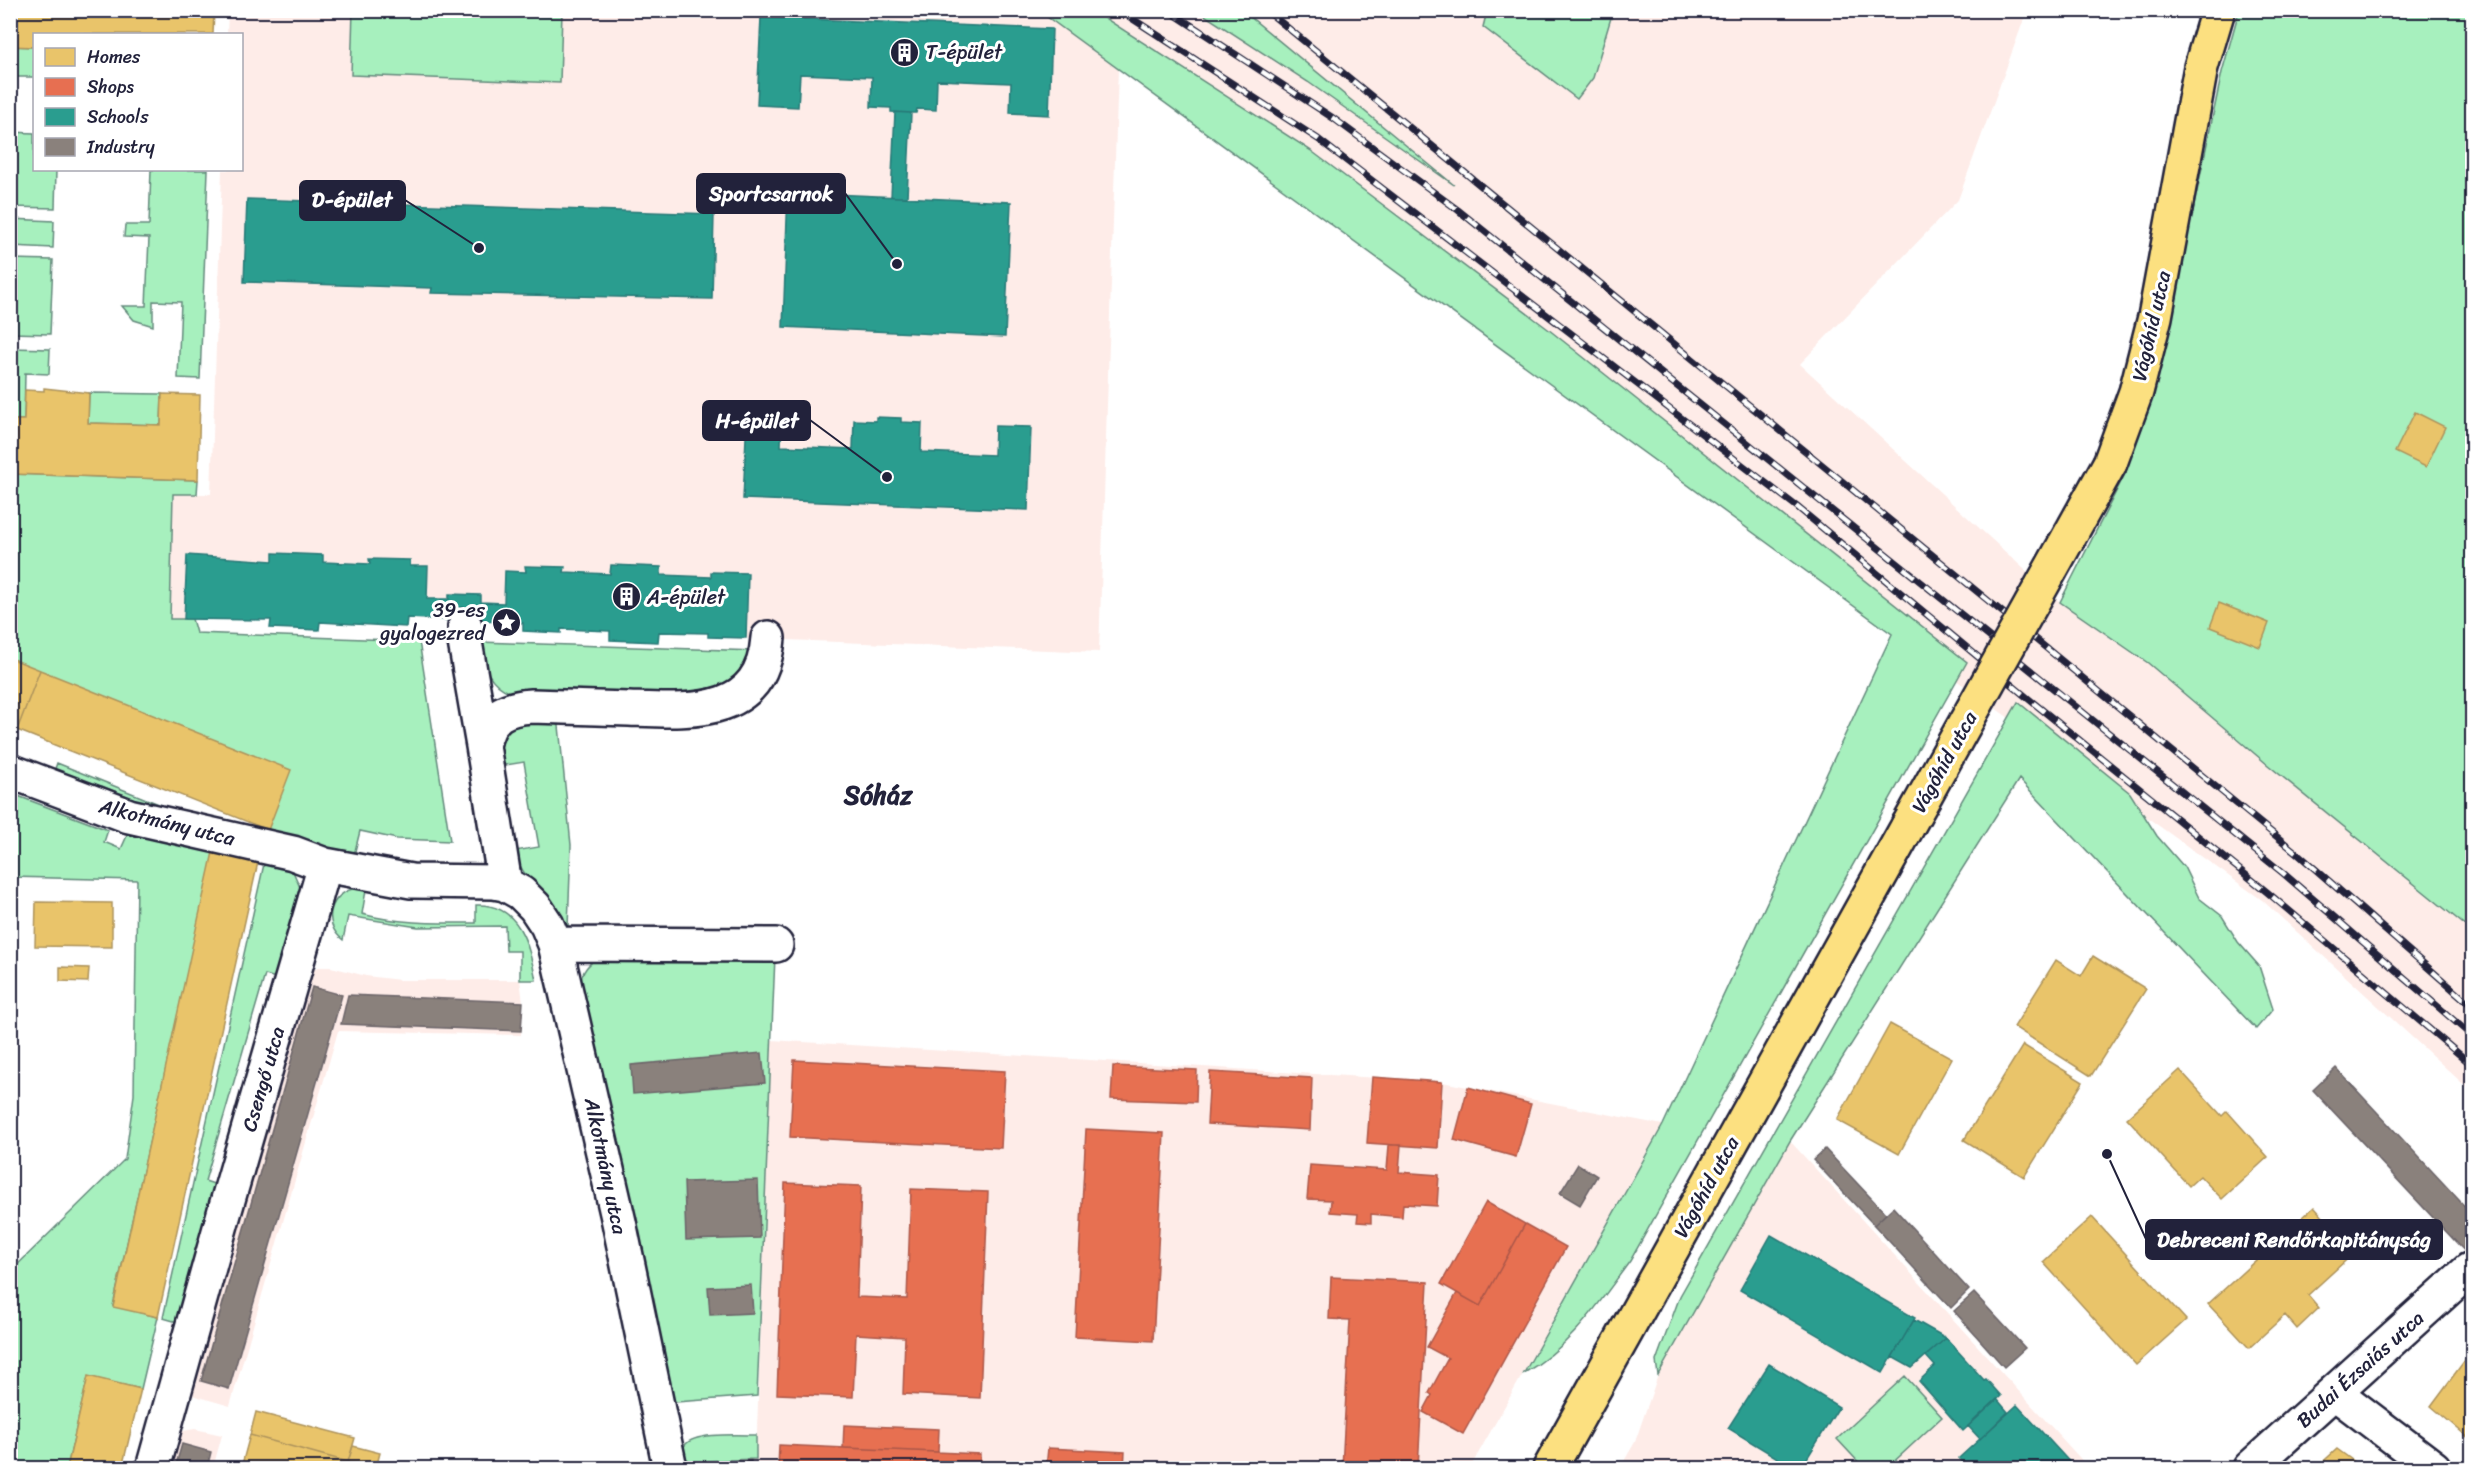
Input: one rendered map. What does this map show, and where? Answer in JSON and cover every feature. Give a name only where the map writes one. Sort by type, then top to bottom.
[{"type":"main road","name":"Vágóhíd utca","points":[[1550,1468],[2110,463],[2136,392],[2155,317],[2201,67],[2218,10]]},
{"type":"street","points":[[325,865],[411,881],[505,884],[465,642],[465,626]]},
{"type":"street","points":[[483,747],[486,734],[498,715],[508,709],[519,707],[685,711],[716,706],[743,693],[753,682],[762,669],[767,654],[768,638]]},
{"type":"street","name":"Alkotmány utca","points":[[10,771],[129,816],[284,851],[325,865]]},
{"type":"street","name":"Csengő utca","points":[[153,1468],[325,865]]},
{"type":"street","name":"Alkotmány utca","points":[[505,884],[521,893],[535,907],[547,925],[555,944],[607,1168],[670,1468]]},
{"type":"street","points":[[555,944],[776,945]]},
{"type":"street","name":"Budai Ézsaiás utca","points":[[2250,1468],[2469,1270]]},
{"type":"street","points":[[2334,1392],[2434,1468]]},
{"type":"shaded area","points":[[228,11],[2027,11],[1958,200],[1800,364],[2060,602],[2148,663],[2268,765],[2472,931],[2472,1092],[2262,900],[1892,634],[1118,68],[1099,652],[708,637],[708,633],[659,632],[658,642],[610,640],[610,631],[561,629],[561,633],[523,631],[523,623],[481,621],[449,626],[449,620],[407,618],[406,627],[320,622],[319,630],[270,628],[270,620],[170,619],[173,494],[211,494],[222,171],[243,171],[243,33],[227,33]]},
{"type":"shaded area","points":[[318,967],[331,967],[366,976],[400,980],[520,980],[523,1002],[521,1035],[338,1031],[230,1406],[192,1395],[189,1377],[311,970]]},
{"type":"shaded area","points":[[771,1040],[1442,1082],[1663,1125],[1470,1468],[705,1468],[704,1461],[756,1458]]},
{"type":"shaded area","points":[[1790,1141],[2089,1468],[1620,1468],[1635,1442],[1658,1375]]},
{"type":"shaded area","points":[[195,1429],[222,1435],[213,1468],[164,1468],[177,1432]]},
{"type":"green space","points":[[353,10],[562,11],[560,83],[351,75]]},
{"type":"green space","points":[[1039,11],[1094,11],[1310,150],[1548,329],[1967,662],[1630,1261],[1570,1337],[1541,1362],[1524,1373],[1663,1125],[1892,634]]},
{"type":"green space","points":[[1198,11],[1243,11],[1454,185],[1308,82]]},
{"type":"green space","points":[[1487,11],[1613,11],[1593,78],[1577,99],[1483,27]]},
{"type":"green space","points":[[2239,11],[2472,11],[2472,931],[2268,765],[2148,663],[2060,602],[2126,472],[2178,282],[2222,72]]},
{"type":"green space","points":[[10,46],[33,47],[33,77],[11,77]]},
{"type":"green space","points":[[10,132],[33,133],[33,171],[56,171],[55,208],[11,207]]},
{"type":"green space","points":[[151,171],[208,171],[200,379],[178,378],[181,302],[153,301],[153,326],[134,320],[122,306],[146,306],[149,238],[124,237],[125,225],[149,225]]},
{"type":"green space","points":[[11,219],[54,221],[53,248],[11,246]]},
{"type":"green space","points":[[11,259],[53,260],[50,334],[11,333]]},
{"type":"green space","points":[[11,348],[50,349],[49,374],[25,373],[24,420],[11,420]]},
{"type":"green space","points":[[89,393],[162,394],[161,425],[88,423]]},
{"type":"green space","points":[[11,474],[198,480],[197,494],[173,494],[170,619],[192,619],[196,633],[419,641],[450,841],[397,839],[360,831],[354,855],[265,836],[268,829],[11,727]]},
{"type":"green space","points":[[478,642],[757,651],[748,671],[706,698],[511,693],[492,679],[485,666]]},
{"type":"green space","points":[[2018,702],[2130,793],[2157,836],[2184,867],[2199,898],[2222,916],[2238,942],[2259,966],[2273,1009],[2256,1029],[2019,779],[1790,1141],[1658,1375],[1656,1361],[1680,1296]]},
{"type":"green space","points":[[558,716],[571,845],[568,927],[563,925],[558,913],[518,862],[515,851],[539,847],[524,762],[499,766],[498,751],[500,740],[513,726]]},
{"type":"green space","points":[[57,763],[206,823],[182,818],[102,786],[86,790],[52,777]]},
{"type":"green space","points":[[10,793],[108,830],[104,842],[121,849],[131,827],[214,852],[113,1306],[158,1317],[141,1389],[88,1377],[67,1468],[11,1468],[11,1271],[125,1159],[134,1095],[137,880],[11,877]]},
{"type":"green space","points":[[266,855],[292,869],[302,892],[280,979],[265,975],[205,1181],[220,1186],[181,1323],[163,1318]]},
{"type":"green space","points":[[357,888],[366,890],[362,914],[390,920],[476,923],[476,905],[491,906],[503,911],[520,929],[526,941],[536,980],[520,980],[520,951],[506,951],[505,926],[418,927],[348,916],[343,940],[332,925],[332,909],[340,895]]},
{"type":"green space","points":[[775,956],[757,1396],[676,1402],[670,1399],[580,984],[581,979],[586,968],[599,957]]},
{"type":"green space","points":[[1905,1376],[1942,1417],[1887,1468],[1864,1468],[1837,1439]]},
{"type":"green space","points":[[718,1435],[756,1435],[756,1459],[704,1461],[705,1468],[681,1468],[682,1451],[690,1441]]},
{"type":"building: Homes","points":[[10,10],[214,10],[213,33],[33,33],[33,47],[10,46]]},
{"type":"building: Homes","points":[[44,388],[89,393],[88,423],[161,425],[162,394],[200,395],[198,480],[10,474],[10,420],[24,420],[25,390],[44,391]]},
{"type":"building: Homes","points":[[2415,412],[2445,427],[2426,467],[2395,452]]},
{"type":"building: Homes","points":[[2219,603],[2269,623],[2260,647],[2210,627]]},
{"type":"building: Homes","points":[[10,658],[40,670],[17,730],[10,727]]},
{"type":"building: Homes","points":[[40,670],[291,770],[268,830],[17,730]]},
{"type":"building: Homes","points":[[213,852],[258,862],[158,1317],[113,1307]]},
{"type":"building: Homes","points":[[36,902],[112,903],[112,947],[35,946]]},
{"type":"building: Homes","points":[[2093,956],[2146,989],[2091,1076],[2014,1027],[2056,960],[2081,976]]},
{"type":"building: Homes","points":[[60,967],[89,968],[88,982],[60,981]]},
{"type":"building: Homes","points":[[1890,1024],[1952,1058],[1899,1154],[1837,1120]]},
{"type":"building: Homes","points":[[2023,1045],[2083,1082],[2024,1177],[1964,1140]]},
{"type":"building: Homes","points":[[2180,1070],[2222,1116],[2227,1111],[2268,1157],[2222,1199],[2200,1176],[2189,1186],[2127,1118]]},
{"type":"building: Homes","points":[[2314,1207],[2355,1252],[2308,1295],[2319,1308],[2297,1329],[2285,1315],[2249,1348],[2208,1304]]},
{"type":"building: Homes","points":[[2092,1217],[2186,1320],[2136,1365],[2043,1262]]},
{"type":"building: Homes","points":[[2468,1356],[2472,1359],[2471,1440],[2431,1406]]},
{"type":"building: Homes","points":[[88,1376],[141,1389],[122,1468],[67,1468]]},
{"type":"building: Homes","points":[[256,1412],[355,1438],[348,1462],[250,1435]]},
{"type":"building: Homes","points":[[250,1435],[348,1462],[346,1468],[241,1468]]},
{"type":"building: Homes","points":[[353,1446],[380,1453],[376,1468],[346,1468]]},
{"type":"building: Homes","points":[[2337,1449],[2363,1468],[2316,1468]]},
{"type":"building: Shops","points":[[794,1060],[1005,1071],[1001,1148],[790,1137]]},
{"type":"building: Shops","points":[[1113,1066],[1197,1070],[1196,1102],[1111,1099]]},
{"type":"building: Shops","points":[[1210,1072],[1312,1078],[1310,1130],[1207,1124]]},
{"type":"building: Shops","points":[[1372,1077],[1442,1082],[1438,1148],[1367,1143]]},
{"type":"building: Shops","points":[[1468,1087],[1531,1104],[1516,1157],[1454,1140]]},
{"type":"building: Shops","points":[[1086,1129],[1164,1133],[1153,1341],[1075,1337]]},
{"type":"building: Shops","points":[[1389,1145],[1401,1145],[1399,1172],[1439,1175],[1437,1206],[1403,1204],[1402,1217],[1371,1214],[1371,1223],[1357,1222],[1358,1214],[1330,1212],[1331,1200],[1307,1199],[1310,1165],[1387,1170]]},
{"type":"building: Shops","points":[[785,1183],[861,1186],[857,1297],[907,1299],[911,1189],[988,1192],[980,1398],[903,1394],[905,1337],[856,1334],[853,1397],[777,1394]]},
{"type":"building: Shops","points":[[1486,1202],[1525,1224],[1480,1306],[1441,1284]]},
{"type":"building: Shops","points":[[1525,1224],[1566,1247],[1463,1434],[1423,1412],[1432,1395],[1429,1393],[1448,1358],[1427,1347],[1457,1293],[1480,1306]]},
{"type":"building: Shops","points":[[1331,1277],[1428,1282],[1418,1468],[1342,1468],[1350,1320],[1329,1319]]},
{"type":"building: Shops","points":[[844,1425],[939,1429],[938,1452],[843,1448]]},
{"type":"building: Shops","points":[[779,1445],[980,1454],[980,1468],[778,1468]]},
{"type":"building: Shops","points":[[1048,1448],[1125,1452],[1124,1468],[1046,1468]]},
{"type":"building: Schools","name":"T-épület","points":[[761,17],[1052,29],[1049,115],[1010,113],[1011,83],[937,80],[936,110],[917,109],[916,113],[911,113],[891,112],[891,108],[871,107],[872,77],[800,74],[798,107],[757,105]]},
{"type":"building: Schools","points":[[895,112],[911,113],[907,197],[891,197]]},
{"type":"building: Schools","points":[[788,192],[1011,202],[1005,337],[783,327]]},
{"type":"building: Schools","points":[[247,199],[714,214],[712,299],[431,293],[432,288],[244,282]]},
{"type":"building: Schools","points":[[747,417],[782,419],[781,446],[853,449],[854,420],[876,421],[876,417],[901,418],[901,422],[922,423],[921,452],[994,455],[995,426],[1031,427],[1028,510],[743,499]]},
{"type":"building: Schools","name":"A-épület","points":[[273,553],[323,555],[323,562],[370,564],[369,559],[410,560],[410,566],[428,566],[427,599],[449,599],[449,594],[481,595],[481,602],[504,603],[505,571],[526,572],[525,566],[565,567],[564,572],[610,574],[611,565],[661,567],[661,575],[711,577],[711,572],[748,573],[746,638],[708,637],[708,633],[659,632],[658,642],[610,640],[610,631],[561,629],[561,633],[523,631],[523,623],[481,621],[480,627],[449,626],[449,620],[407,618],[406,627],[320,622],[319,630],[270,628],[271,620],[184,619],[187,555],[273,561]]},
{"type":"building: Schools","points":[[1771,1235],[1915,1318],[1883,1373],[1740,1290]]},
{"type":"building: Schools","points":[[1914,1320],[1946,1338],[1912,1368],[1892,1357]]},
{"type":"building: Schools","points":[[1946,1338],[2001,1396],[1963,1431],[1919,1381],[1935,1366],[1926,1356]]},
{"type":"building: Schools","points":[[1769,1364],[1839,1407],[1801,1468],[1794,1468],[1728,1428]]},
{"type":"building: Schools","points":[[1997,1399],[2008,1412],[1980,1439],[1968,1426]]},
{"type":"building: Schools","points":[[2017,1405],[2075,1468],[1968,1468],[1959,1458]]},
{"type":"building: Industry","points":[[312,987],[342,995],[229,1389],[201,1381]]},
{"type":"building: Industry","points":[[348,995],[523,1002],[521,1031],[341,1024]]},
{"type":"building: Industry","points":[[762,1053],[765,1083],[633,1094],[631,1065]]},
{"type":"building: Industry","points":[[2336,1068],[2472,1214],[2472,1259],[2313,1090]]},
{"type":"building: Industry","points":[[1825,1149],[1886,1214],[1874,1225],[1813,1160]]},
{"type":"building: Industry","points":[[1578,1164],[1597,1176],[1580,1205],[1560,1193]]},
{"type":"building: Industry","points":[[758,1180],[760,1238],[686,1240],[684,1182]]},
{"type":"building: Industry","points":[[1893,1207],[1969,1290],[1951,1308],[1874,1225]]},
{"type":"building: Industry","points":[[751,1285],[753,1313],[710,1315],[708,1287]]},
{"type":"building: Industry","points":[[1974,1293],[2025,1348],[2004,1367],[1954,1311]]},
{"type":"building: Industry","points":[[182,1444],[211,1452],[207,1468],[175,1468]]},
{"type":"building: Industry","points":[[751,1461],[751,1468],[734,1468],[733,1462]]},
{"type":"railway","points":[[1119,10],[1318,139],[1796,506],[2267,892],[2472,1065]]},
{"type":"railway","points":[[1168,10],[1333,118],[1458,210],[2283,873],[2472,1036]]},
{"type":"railway","points":[[1266,10],[2298,854],[2472,1006]]},
{"type":"place","name":"T-épület","points":[[905,52]]},
{"type":"place","name":"D-épület","points":[[479,248]]},
{"type":"place","name":"Sportcsarnok","points":[[897,264]]},
{"type":"place","name":"H-épület","points":[[887,477]]},
{"type":"place","name":"A-épület","points":[[626,597]]},
{"type":"place","name":"39-es gyalogezred","points":[[506,622]]},
{"type":"place","name":"Debreceni Rendőrkapitányság","points":[[2107,1154]]},
{"type":"district","name":"Sóház","points":[[878,795]]}]
